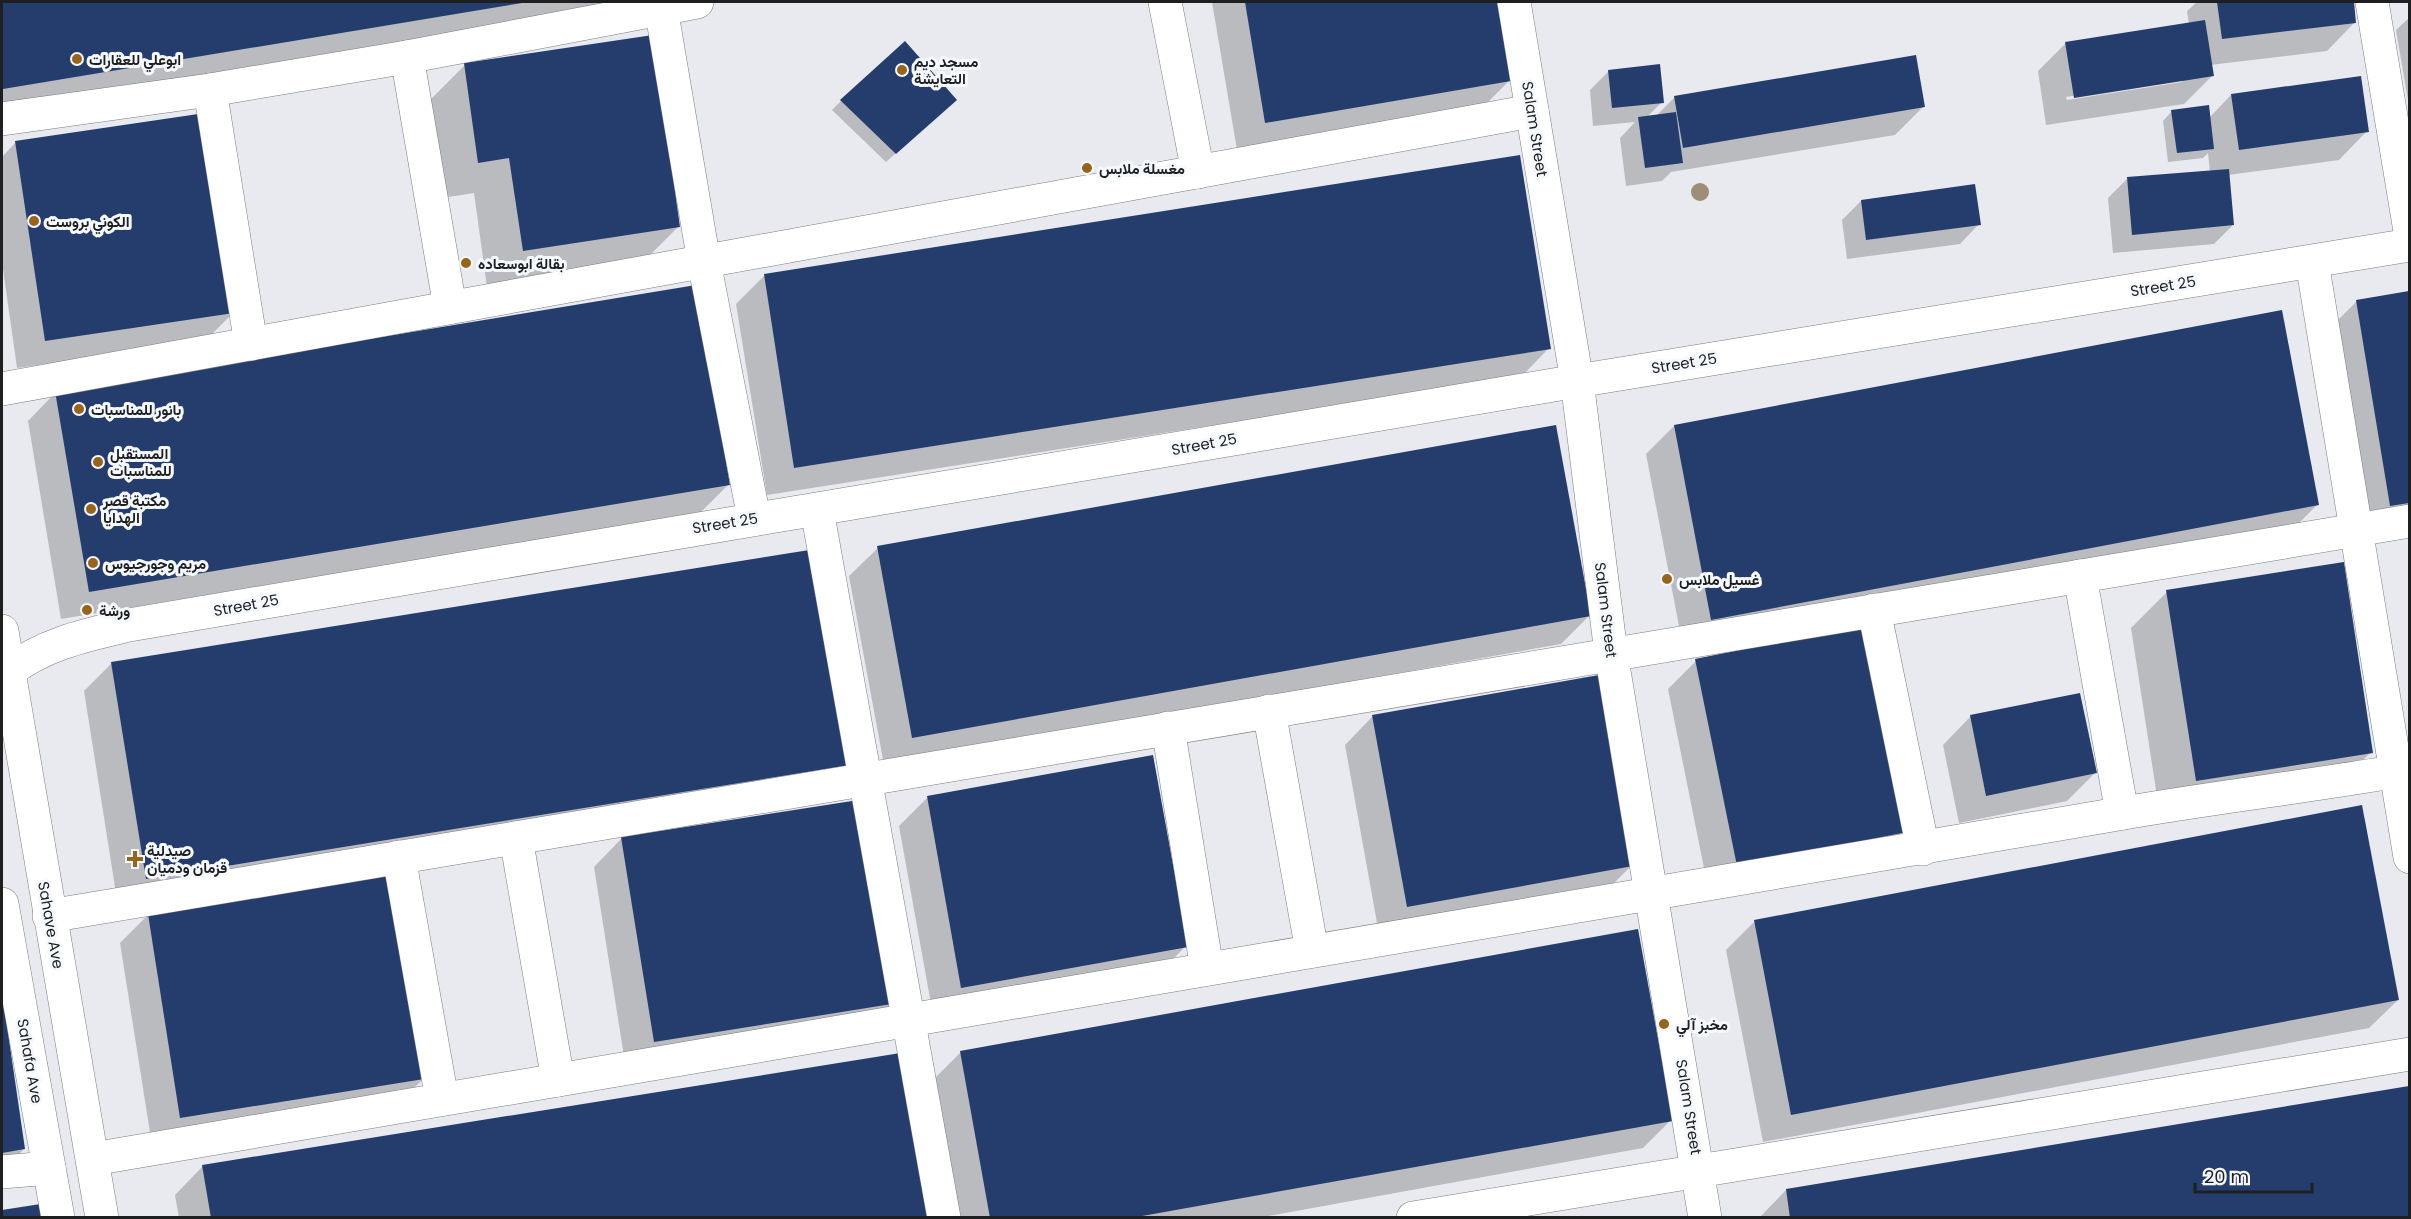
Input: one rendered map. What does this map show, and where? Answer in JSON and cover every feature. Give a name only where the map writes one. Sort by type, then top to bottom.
[{"type":"street","points":[[2,119],[210,90],[407,57],[660,4],[696,2]]},
{"type":"street","points":[[1165,2],[1198,172]]},
{"type":"street","name":"Salam Street","points":[[1514,2],[1577,381],[1611,653],[1699,1169],[1705,1218]]},
{"type":"street","points":[[2372,2],[2409,231]]},
{"type":"street","points":[[660,4],[704,262],[754,518]]},
{"type":"street","points":[[407,57],[450,307]]},
{"type":"street","points":[[210,90],[251,344]]},
{"type":"street","points":[[2,389],[1532,111]]},
{"type":"street","name":"Street 25","points":[[8,672],[44,650],[78,636],[129,625],[754,518],[816,510],[1577,381],[2409,245]]},
{"type":"street","points":[[2312,262],[2356,530],[2402,770],[2409,857]]},
{"type":"street","points":[[816,510],[867,779],[945,1218]]},
{"type":"street","points":[[49,916],[2409,521]]},
{"type":"street","points":[[2080,576],[2122,813]]},
{"type":"street","points":[[1874,610],[1923,849]]},
{"type":"street","name":"Sahave Ave","points":[[2,632],[102,1218]]},
{"type":"street","points":[[1269,711],[1312,951]]},
{"type":"street","points":[[1168,728],[1207,969]]},
{"type":"street","points":[[93,1159],[1923,849],[2122,813],[2402,770]]},
{"type":"street","points":[[516,838],[558,1080]]},
{"type":"street","points":[[399,857],[442,1099]]},
{"type":"street","name":"Sahafa Ave","points":[[3,916],[58,1218]]},
{"type":"street","points":[[1413,1218],[1699,1169],[2409,1054]]},
{"type":"street","points":[[2,1172],[49,1168]]},
{"type":"building","points":[[2,2],[522,2],[522,3],[3,89]]},
{"type":"building","points":[[1245,2],[1497,2],[1511,81],[1265,123]]},
{"type":"building","points":[[2217,2],[2354,2],[2356,23],[2222,39]]},
{"type":"building","points":[[2205,20],[2214,76],[2074,98],[2065,42]]},
{"type":"building","points":[[653,35],[680,227],[523,251],[509,158],[478,163],[464,63]]},
{"type":"building","name":"مسجد ديم التعايشة","points":[[905,41],[957,100],[896,154],[840,100]]},
{"type":"building","points":[[1916,55],[1925,107],[1683,148],[1674,96]]},
{"type":"building","points":[[1660,64],[1664,103],[1612,108],[1608,70]]},
{"type":"building","points":[[2361,76],[2369,132],[2239,150],[2231,94]]},
{"type":"building","points":[[2209,105],[2214,149],[2177,153],[2171,110]]},
{"type":"building","points":[[1676,112],[1683,163],[1645,168],[1638,117]]},
{"type":"building","points":[[205,113],[234,313],[45,341],[15,141]]},
{"type":"building","points":[[1520,155],[1551,349],[794,468],[764,274]]},
{"type":"building","points":[[2229,169],[2234,225],[2132,235],[2127,177]]},
{"type":"building","points":[[1975,184],[1981,225],[1866,240],[1861,200]]},
{"type":"building","points":[[696,285],[730,485],[89,592],[55,391]]},
{"type":"building","points":[[2409,291],[2409,503],[2390,506],[2356,300]]},
{"type":"building","points":[[2282,310],[2319,505],[1711,620],[1674,425]]},
{"type":"building","points":[[1556,425],[1591,616],[912,738],[877,546]]},
{"type":"building","points":[[822,548],[856,764],[146,879],[111,662]]},
{"type":"building","points":[[2344,562],[2373,753],[2196,781],[2166,590]]},
{"type":"building","points":[[1865,625],[1907,832],[1737,866],[1695,659]]},
{"type":"building","points":[[1599,675],[1633,866],[1407,907],[1372,715]]},
{"type":"building","points":[[2080,693],[2097,773],[1986,796],[1970,715]]},
{"type":"building","points":[[1153,755],[1188,947],[961,988],[927,796]]},
{"type":"building","points":[[865,799],[898,1003],[654,1042],[621,837]]},
{"type":"building","points":[[2362,805],[2399,1000],[1791,1115],[1754,920]]},
{"type":"building","points":[[392,875],[424,1079],[180,1118],[148,914]]},
{"type":"building","points":[[1638,929],[1673,1121],[1131,1218],[990,1218],[960,1051]]},
{"type":"building","points":[[2,992],[25,1149],[2,1153]]},
{"type":"building","points":[[913,1051],[939,1218],[211,1218],[202,1165]]},
{"type":"building","points":[[2409,1086],[2409,1218],[1790,1218],[1786,1189]]},
{"type":"building","points":[[47,1203],[50,1218],[2,1218],[2,1210]]},
{"type":"place","name":"ابوعلي للعقارات","points":[[77,59]]},
{"type":"place","name":"مسجد ديم التعايشة","points":[[902,70]]},
{"type":"place","name":"مغسلة ملابس","points":[[1087,168]]},
{"type":"place","name":"الكوني بروست","points":[[34,221]]},
{"type":"place","name":"بقالة ابوسعاده","points":[[466,263]]},
{"type":"place","name":"بانور للمناسبات","points":[[79,409]]},
{"type":"place","name":"المستقبل للمناسبات","points":[[98,462]]},
{"type":"place","name":"مكتبة قصر الهدايا","points":[[91,509]]},
{"type":"place","name":"مريم وجورجيوس","points":[[93,563]]},
{"type":"place","name":"غسيل ملابس","points":[[1667,579]]},
{"type":"place","name":"ورشة","points":[[87,610]]},
{"type":"place","name":"صيدلية قزمان ودميان","points":[[135,859]]},
{"type":"place","name":"مخبز آلي","points":[[1664,1024]]}]
